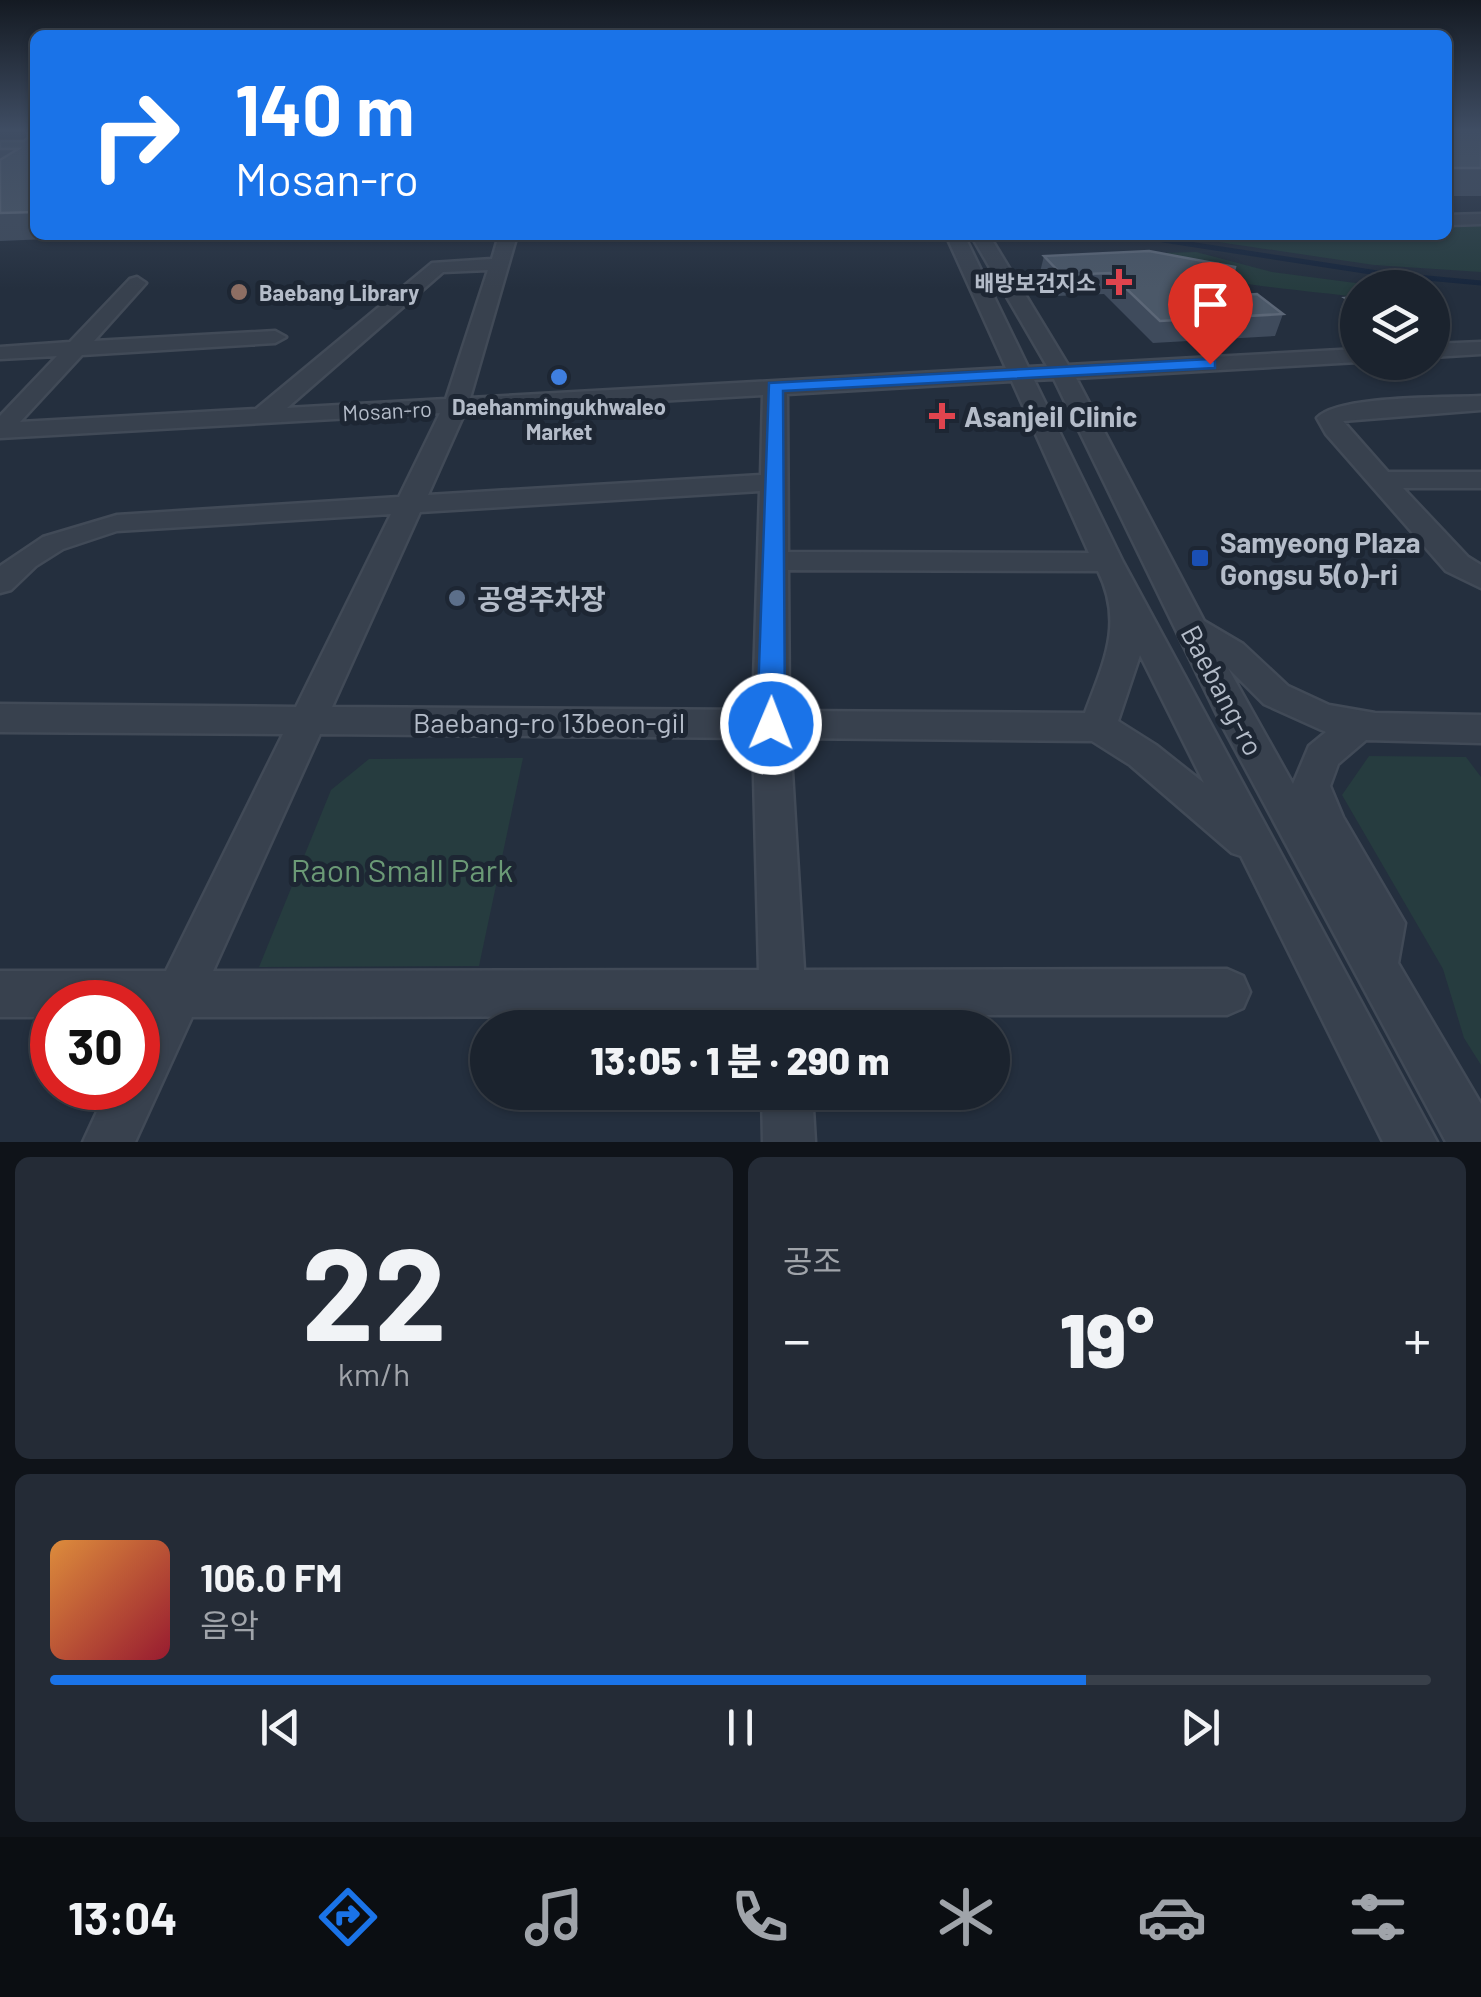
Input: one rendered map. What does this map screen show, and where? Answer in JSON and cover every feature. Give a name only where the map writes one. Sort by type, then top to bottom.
[{"type":"street","points":[[1452,220],[1481,219]]},
{"type":"street","points":[[160,1034],[456,406],[506,240]]},
{"type":"street","name":"Baebang-ro","points":[[957,240],[1116,577],[1411,1142]]},
{"type":"street","name":"Baebang-ro","points":[[982,240],[1062,373],[1190,628],[1474,1142]]},
{"type":"street","points":[[262,417],[438,267],[499,264]]},
{"type":"street","points":[[0,431],[136,283]]},
{"type":"street","points":[[0,353],[275,337]]},
{"type":"street","points":[[1450,349],[1481,348]]},
{"type":"street","name":"Mosan-ro","points":[[0,431],[1340,356]]},
{"type":"street","points":[[775,386],[771,724],[783,1010]]},
{"type":"street","points":[[1481,403],[1347,412],[1329,418],[1457,564],[1481,578]]},
{"type":"street","points":[[1380,480],[1481,480]]},
{"type":"street","points":[[0,583],[23,558],[44,544],[82,529],[117,523],[775,482]]},
{"type":"street","points":[[775,561],[1116,577],[1126,648],[1098,726],[1143,755],[1258,851]]},
{"type":"street","points":[[1190,628],[1234,654],[1255,680],[1281,698],[1354,728],[1481,729]]},
{"type":"street","name":"Baebang-ro 13beon-gil","points":[[0,718],[1098,726]]},
{"type":"street","points":[[1354,728],[1322,756],[1311,786],[1326,824],[1383,923],[1375,968]]},
{"type":"street","points":[[0,994],[179,994],[783,1010],[1227,992]]},
{"type":"street","points":[[108,1142],[123,1110]]},
{"type":"street","points":[[787,1110],[788,1142]]},
{"type":"green space","points":[[1481,225],[1481,272],[1374,265],[1205,240],[1452,240],[1452,226]]},
{"type":"green space","points":[[1196,252],[1272,272],[1340,281],[1340,295],[1205,277],[1125,254]]},
{"type":"green space","points":[[1369,756],[1466,757],[1481,777],[1481,1065],[1464,1038],[1443,969],[1342,795]]},
{"type":"green space","name":"Raon Small Park","points":[[523,758],[479,966],[259,967],[331,790],[369,759]]},
{"type":"building","points":[[0,182],[30,182],[30,212],[0,213]]},
{"type":"building","points":[[1149,251],[1235,267],[1227,296],[1257,294],[1283,314],[1160,321],[1110,273],[1062,275],[1044,256]]},
{"type":"waterway","points":[[1163,240],[1384,274],[1481,283]]},
{"type":"place","name":"배방보건지소","points":[[1119,282]]},
{"type":"place","name":"Baebang Library","points":[[239,292]]},
{"type":"place","name":"Daehanmingukhwaleo Market","points":[[559,377]]},
{"type":"place","name":"Asanjeil Clinic","points":[[942,416]]},
{"type":"place","name":"Samyeong Plaza Gongsu 5(o)-ri","points":[[1200,558]]},
{"type":"place","name":"공영주차장","points":[[457,598]]},
{"type":"route","points":[[771,724],[775,386],[1210,364]]}]
